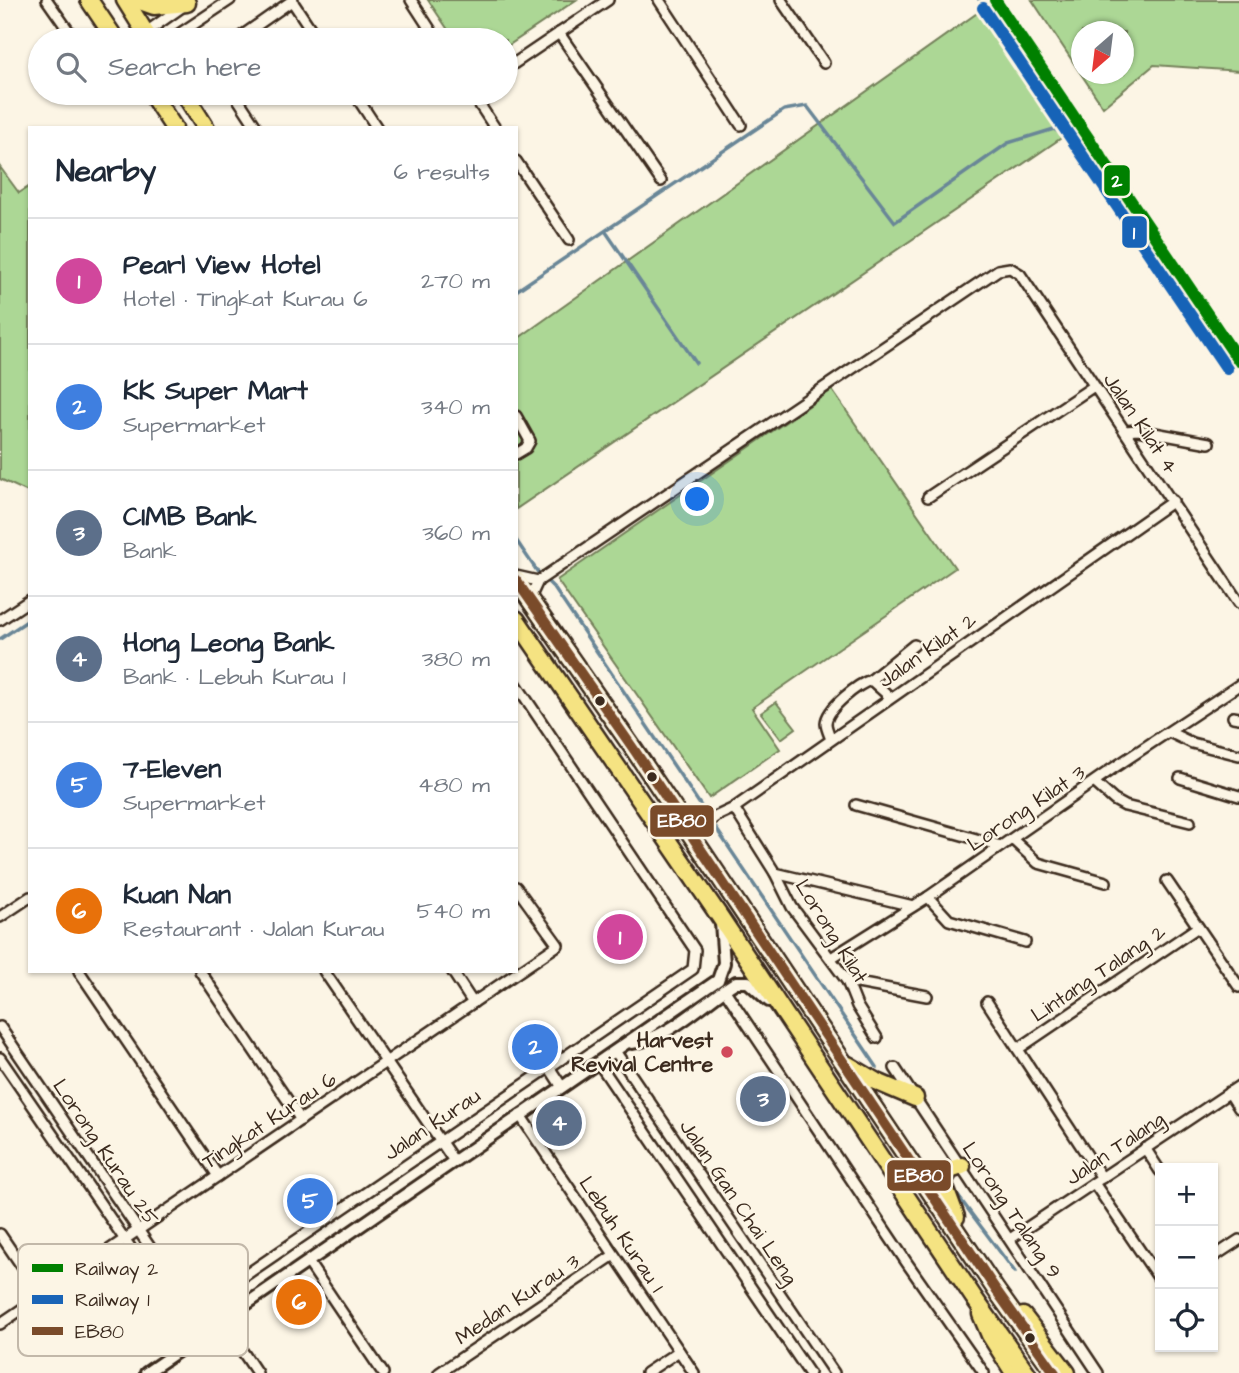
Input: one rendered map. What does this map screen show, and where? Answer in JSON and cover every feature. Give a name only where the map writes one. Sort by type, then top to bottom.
[{"type":"highway","points":[[89,0],[108,28]]},
{"type":"highway","points":[[125,0],[138,28]]},
{"type":"highway","points":[[137,0],[154,6],[189,2]]},
{"type":"highway","points":[[158,105],[173,126]]},
{"type":"highway","points":[[192,105],[205,126]]},
{"type":"highway","points":[[518,581],[697,825],[697,845],[996,1290],[1055,1373]]},
{"type":"highway","points":[[518,621],[1027,1373]]},
{"type":"highway","points":[[845,1064],[875,1081],[915,1098]]},
{"type":"highway","points":[[962,1166],[950,1171],[943,1182],[967,1245]]},
{"type":"highway","points":[[996,1290],[1021,1313],[1067,1373]]},
{"type":"highway","points":[[974,1298],[990,1335],[1014,1373]]},
{"type":"street","points":[[47,0],[67,28]]},
{"type":"street","points":[[188,28],[230,0]]},
{"type":"street","points":[[253,28],[293,0],[310,28]]},
{"type":"street","points":[[411,0],[430,28]]},
{"type":"street","points":[[518,61],[608,0]]},
{"type":"street","points":[[659,0],[741,125]]},
{"type":"street","points":[[781,0],[824,63]]},
{"type":"street","points":[[156,28],[189,2]]},
{"type":"street","points":[[559,33],[661,181]]},
{"type":"street","points":[[242,105],[256,126]]},
{"type":"street","points":[[362,105],[376,126]]},
{"type":"street","points":[[480,105],[494,126]]},
{"type":"street","points":[[518,164],[569,240]]},
{"type":"street","name":"Jalan Kilat 4","points":[[540,580],[999,270],[1010,268],[1020,274],[1239,603]]},
{"type":"street","points":[[928,497],[1094,386]]},
{"type":"street","points":[[518,420],[530,441],[526,448],[518,453]]},
{"type":"street","points":[[1125,431],[1138,430],[1209,443]]},
{"type":"street","name":"Jalan Kilat 2","points":[[697,825],[734,808],[1173,501]]},
{"type":"street","points":[[518,578],[540,580],[530,598]]},
{"type":"street","points":[[0,620],[28,601]]},
{"type":"street","points":[[831,739],[826,722],[832,709],[914,645]]},
{"type":"street","points":[[871,680],[890,697]]},
{"type":"street","name":"Lorong Kilat 3","points":[[831,958],[928,897],[1239,685]]},
{"type":"street","name":"Jalan Kurau","points":[[248,1273],[693,969],[695,950],[518,687]]},
{"type":"street","points":[[1169,732],[1192,743],[1239,755]]},
{"type":"street","points":[[1180,778],[1239,796]]},
{"type":"street","points":[[1095,783],[1125,806],[1190,822]]},
{"type":"street","points":[[856,805],[1001,846]]},
{"type":"street","name":"Lorong Kilat","points":[[734,808],[775,873],[792,907],[847,981],[857,1006],[877,1038]]},
{"type":"street","points":[[1012,839],[1038,863],[1106,882]]},
{"type":"street","points":[[775,873],[913,906]]},
{"type":"street","points":[[1167,881],[1239,987]]},
{"type":"street","name":"Tingkat Kurau 6","points":[[518,890],[558,945],[518,972]]},
{"type":"street","points":[[928,897],[949,920],[1025,942]]},
{"type":"street","points":[[0,917],[28,899]]},
{"type":"street","name":"Jalan Kurau","points":[[248,1303],[718,980],[724,963],[720,916]]},
{"type":"street","name":"Lintang Talang 2","points":[[1018,1049],[1198,927]]},
{"type":"street","points":[[80,973],[218,1176]]},
{"type":"street","points":[[201,973],[301,1120]]},
{"type":"street","points":[[325,973],[454,1161]]},
{"type":"street","points":[[453,973],[473,1003]]},
{"type":"street","name":"Tingkat Kurau 6","points":[[119,1244],[517,973]]},
{"type":"street","points":[[847,981],[927,996]]},
{"type":"street","points":[[786,1018],[748,982],[736,982],[724,989],[845,1172],[984,1373]]},
{"type":"street","name":"Jalan Kurau","points":[[628,1043],[644,1041],[673,1026],[724,989]]},
{"type":"street","points":[[987,1002],[1155,1272]]},
{"type":"street","name":"Lorong Kurau 25","points":[[0,1027],[148,1244]]},
{"type":"street","name":"Jalan Gan Chai Leng","points":[[615,1051],[834,1373]]},
{"type":"street","name":"Lorong Kurau 25","points":[[0,1058],[128,1244]]},
{"type":"street","name":"Jalan Gan Chai Leng","points":[[598,1062],[808,1373]]},
{"type":"street","points":[[549,1068],[562,1087]]},
{"type":"street","name":"Lorong Talang 9","points":[[895,1068],[1098,1373]]},
{"type":"street","name":"Jalan Talang","points":[[1010,1239],[1239,1086]]},
{"type":"street","points":[[1229,1092],[1239,1108]]},
{"type":"street","name":"Lebuh Kurau 1","points":[[520,1115],[694,1373]]},
{"type":"street","points":[[1145,1148],[1155,1163]]},
{"type":"street","points":[[0,1234],[18,1261]]},
{"type":"street","points":[[1218,1252],[1239,1240]]},
{"type":"street","name":"Medan Kurau 3","points":[[439,1373],[614,1255]]},
{"type":"street","points":[[307,1262],[383,1373]]},
{"type":"street","name":"Tingkat Kurau 6","points":[[0,1324],[18,1312]]},
{"type":"street","points":[[646,1373],[679,1350]]},
{"type":"street","name":"Jalan Kurau","points":[[146,1373],[171,1356]]},
{"type":"street","points":[[246,1356],[257,1373]]},
{"type":"green space","points":[[428,0],[576,0],[518,39],[518,28],[447,28]]},
{"type":"green space","points":[[1032,0],[1239,0],[1239,71],[1154,65],[1134,81],[1134,21],[1071,21],[1071,59]]},
{"type":"green space","points":[[990,4],[1073,130],[518,508],[518,339]]},
{"type":"green space","points":[[1088,84],[1131,84],[1103,107]]},
{"type":"green space","points":[[0,167],[19,193],[28,187],[28,492],[0,479]]},
{"type":"green space","points":[[832,390],[955,568],[752,708],[780,749],[709,798],[557,580]]},
{"type":"green space","points":[[776,702],[796,728],[781,739],[761,713]]},
{"type":"waterway","points":[[979,0],[1059,125],[1054,129]]},
{"type":"waterway","points":[[518,290],[784,110],[807,106],[895,222],[1008,143],[1054,129],[1084,150]]},
{"type":"waterway","points":[[606,232],[696,363]]},
{"type":"waterway","points":[[518,543],[537,571],[554,588],[877,1067]]},
{"type":"waterway","points":[[0,639],[28,620]]},
{"type":"waterway","points":[[958,1196],[1015,1272]]},
{"type":"rail line","name":"2","points":[[995,0],[1239,361]]},
{"type":"rail line","name":"1","points":[[983,8],[1227,369]]},
{"type":"transit line","name":"EB80","points":[[518,583],[635,751],[996,1290],[1055,1373]]},
{"type":"place","name":"Pearl View Hotel","points":[[620,937]]},
{"type":"place","name":"KK Super Mart","points":[[535,1047]]},
{"type":"place","name":"Harvest Revival Centre","points":[[727,1052]]},
{"type":"place","name":"CIMB Bank","points":[[763,1099]]},
{"type":"place","name":"Hong Leong Bank","points":[[559,1123]]},
{"type":"place","name":"7-Eleven","points":[[310,1201]]},
{"type":"place","name":"Kuan Nan","points":[[299,1302]]}]
